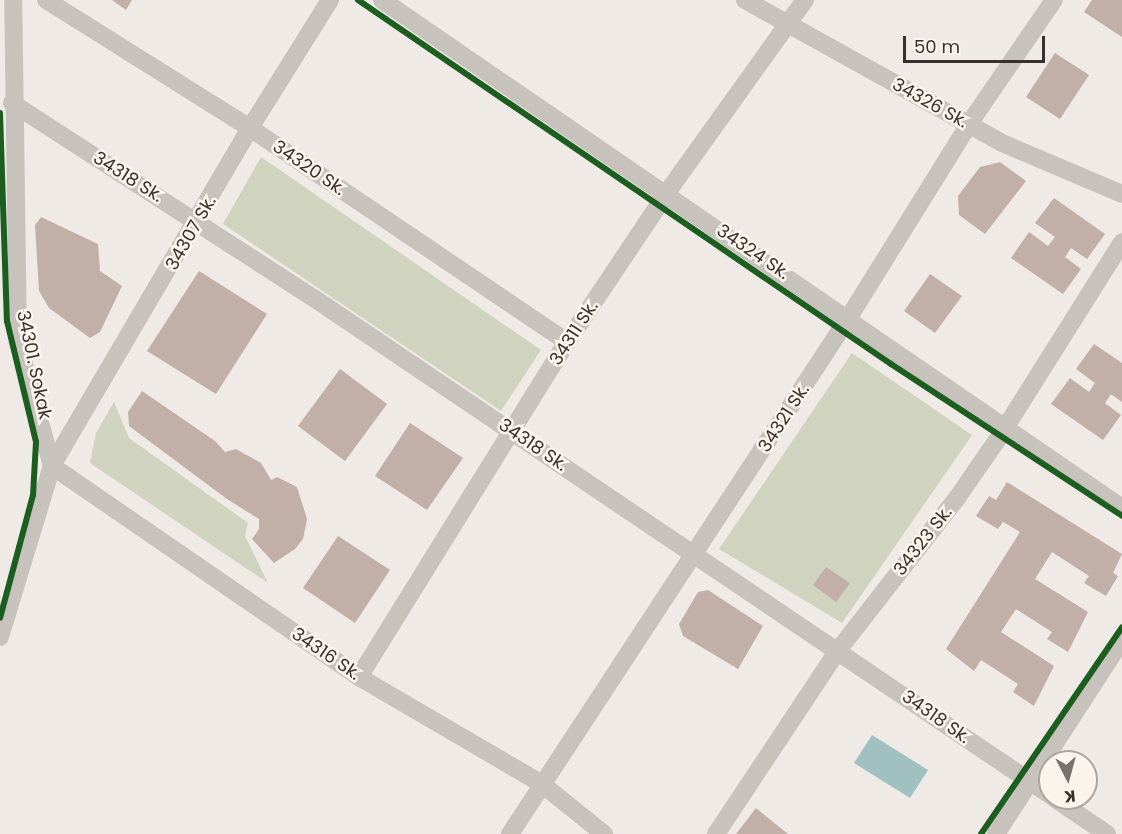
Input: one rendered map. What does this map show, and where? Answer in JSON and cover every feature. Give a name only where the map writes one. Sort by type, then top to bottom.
[{"type":"street","points":[[12,0],[12,103],[18,342],[52,466]]},
{"type":"street","name":"34320 Sk.","points":[[46,0],[250,128],[567,342]]},
{"type":"street","name":"34307 Sk.","points":[[0,636],[52,466],[198,221],[250,128],[330,0]]},
{"type":"street","name":"34324 Sk.","points":[[382,0],[849,317],[1005,429],[1122,508]]},
{"type":"street","name":"34326 Sk.","points":[[744,0],[790,23],[1002,143],[1122,194]]},
{"type":"street","name":"34311 Sk.","points":[[359,677],[567,342],[666,194],[805,0]]},
{"type":"street","name":"34321 Sk.","points":[[510,834],[849,317],[969,124],[1054,0]]},
{"type":"street","name":"34318 Sk.","points":[[12,103],[198,221],[839,649],[1038,787]]},
{"type":"street","name":"34323 Sk.","points":[[716,834],[839,649],[957,498],[1005,429],[1122,242]]},
{"type":"street","name":"34316 Sk.","points":[[52,466],[359,677],[542,784],[604,834]]},
{"type":"street","points":[[996,834],[1122,640]]},
{"type":"street","points":[[1072,810],[1107,834]]},
{"type":"green space","points":[[261,157],[541,350],[501,411],[223,224]]},
{"type":"green space","points":[[852,353],[972,435],[842,623],[719,549]]},
{"type":"green space","points":[[114,402],[129,438],[248,523],[245,536],[268,583],[90,463],[96,433]]},
{"type":"water","points":[[872,735],[928,770],[910,798],[854,763]]},
{"type":"building","points":[[112,0],[132,0],[126,10]]},
{"type":"building","points":[[1092,0],[1122,0],[1122,37],[1084,12]]},
{"type":"building","points":[[1055,53],[1089,75],[1060,119],[1026,97]]},
{"type":"building","points":[[1000,162],[1026,181],[985,234],[959,215],[958,196],[980,167]]},
{"type":"building","points":[[1054,198],[1105,234],[1087,259],[1071,248],[1065,257],[1081,269],[1063,294],[1011,258],[1029,232],[1048,246],[1055,237],[1035,223]]},
{"type":"building","points":[[41,217],[98,244],[100,271],[122,286],[100,332],[90,338],[49,308],[39,291],[35,225]]},
{"type":"building","points":[[199,271],[267,314],[216,394],[147,351]]},
{"type":"building","points":[[930,274],[962,296],[935,333],[904,311]]},
{"type":"building","points":[[1094,344],[1122,363],[1122,402],[1111,394],[1105,403],[1121,415],[1103,440],[1051,404],[1070,378],[1089,392],[1095,383],[1076,369]]},
{"type":"building","points":[[340,369],[387,404],[345,461],[298,426]]},
{"type":"building","points":[[142,391],[215,441],[225,452],[236,449],[261,463],[271,480],[277,477],[297,487],[307,519],[303,539],[295,549],[274,563],[252,539],[259,529],[259,519],[227,499],[129,426],[128,412]]},
{"type":"building","points":[[410,423],[463,458],[427,510],[375,476]]},
{"type":"building","points":[[1007,482],[1122,554],[1113,573],[1118,576],[1106,596],[1084,583],[1089,576],[1052,552],[1035,579],[1088,612],[1068,652],[1047,639],[1052,632],[1016,609],[1001,632],[1054,666],[1034,706],[1013,692],[1018,684],[981,660],[974,671],[946,649],[1020,532],[1003,522],[998,529],[976,516],[989,496],[996,500]]},
{"type":"building","points":[[338,536],[390,570],[355,623],[303,588]]},
{"type":"building","points":[[826,567],[850,583],[836,602],[813,585]]},
{"type":"building","points":[[708,590],[763,626],[738,669],[683,636],[679,624],[698,592]]},
{"type":"building","points":[[756,808],[788,834],[736,834]]},
{"type":"cycle path","points":[[358,0],[891,364],[1122,516]]},
{"type":"cycle path","name":"34301. Sokak","points":[[0,113],[7,321],[36,442],[33,495],[0,618]]},
{"type":"cycle path","points":[[981,834],[1122,627]]}]
